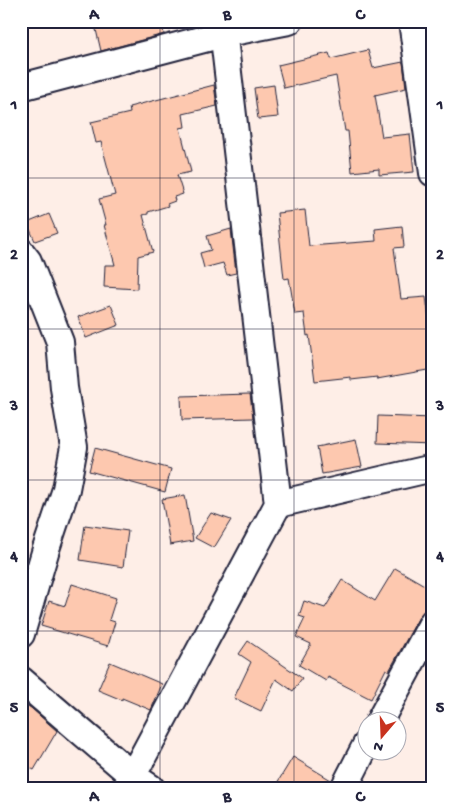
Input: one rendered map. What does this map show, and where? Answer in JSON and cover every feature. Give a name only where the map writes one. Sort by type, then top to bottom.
[{"type":"street","points":[[21,87],[222,28],[289,21]]},
{"type":"street","points":[[412,21],[433,173]]},
{"type":"street","points":[[21,680],[137,784],[278,504],[222,28]]},
{"type":"street","points":[[21,252],[28,261],[60,342],[64,388],[74,448],[66,489],[21,634]]},
{"type":"street","points":[[278,504],[433,468]]},
{"type":"street","points":[[384,712],[433,622]]},
{"type":"street","points":[[344,788],[357,762]]},
{"type":"building","points":[[94,21],[161,21],[164,34],[101,51]]},
{"type":"building","points":[[368,50],[373,68],[403,62],[406,88],[375,95],[382,137],[410,134],[414,172],[379,175],[379,169],[352,172],[348,131],[345,131],[336,76],[284,88],[278,65],[329,53],[331,59]]},
{"type":"building","points":[[214,85],[217,106],[183,114],[185,127],[180,128],[191,172],[177,175],[183,194],[174,197],[175,201],[167,204],[168,206],[143,215],[153,252],[138,256],[137,289],[104,287],[105,265],[115,265],[99,199],[115,195],[101,142],[96,143],[91,122],[130,113],[129,107]]},
{"type":"building","points":[[274,85],[278,117],[258,119],[254,88]]},
{"type":"building","points":[[305,210],[309,246],[376,241],[375,229],[402,226],[404,247],[394,248],[401,299],[426,297],[433,350],[433,369],[377,379],[377,377],[351,380],[351,377],[315,381],[304,313],[295,314],[289,278],[284,279],[277,213]]},
{"type":"building","points":[[49,214],[57,233],[35,241],[27,223]]},
{"type":"building","points":[[231,229],[236,273],[227,275],[223,263],[204,268],[200,253],[211,250],[207,236]]},
{"type":"building","points":[[111,305],[119,325],[86,338],[78,317]]},
{"type":"building","points":[[250,394],[253,418],[182,420],[181,396]]},
{"type":"building","points":[[378,416],[433,418],[433,445],[377,443]]},
{"type":"building","points":[[356,439],[362,467],[322,474],[317,447]]},
{"type":"building","points":[[95,448],[171,469],[165,492],[89,471]]},
{"type":"building","points":[[185,495],[193,541],[170,545],[162,499]]},
{"type":"building","points":[[211,513],[231,520],[214,548],[195,538]]},
{"type":"building","points":[[85,525],[128,531],[123,567],[80,560]]},
{"type":"building","points":[[395,568],[433,590],[433,601],[429,608],[420,615],[389,671],[386,669],[371,699],[328,677],[326,681],[299,665],[311,644],[296,637],[305,618],[299,616],[304,601],[325,608],[342,580],[375,601]]},
{"type":"building","points":[[72,584],[116,598],[109,620],[115,622],[108,646],[41,626],[49,601],[65,606]]},
{"type":"building","points":[[248,641],[302,678],[293,691],[276,679],[261,711],[234,698],[251,662],[239,654]]},
{"type":"building","points":[[110,662],[162,684],[151,710],[98,690]]},
{"type":"building","points":[[21,702],[31,708],[57,731],[34,770],[21,763]]},
{"type":"building","points":[[293,757],[331,780],[329,788],[274,788]]}]
